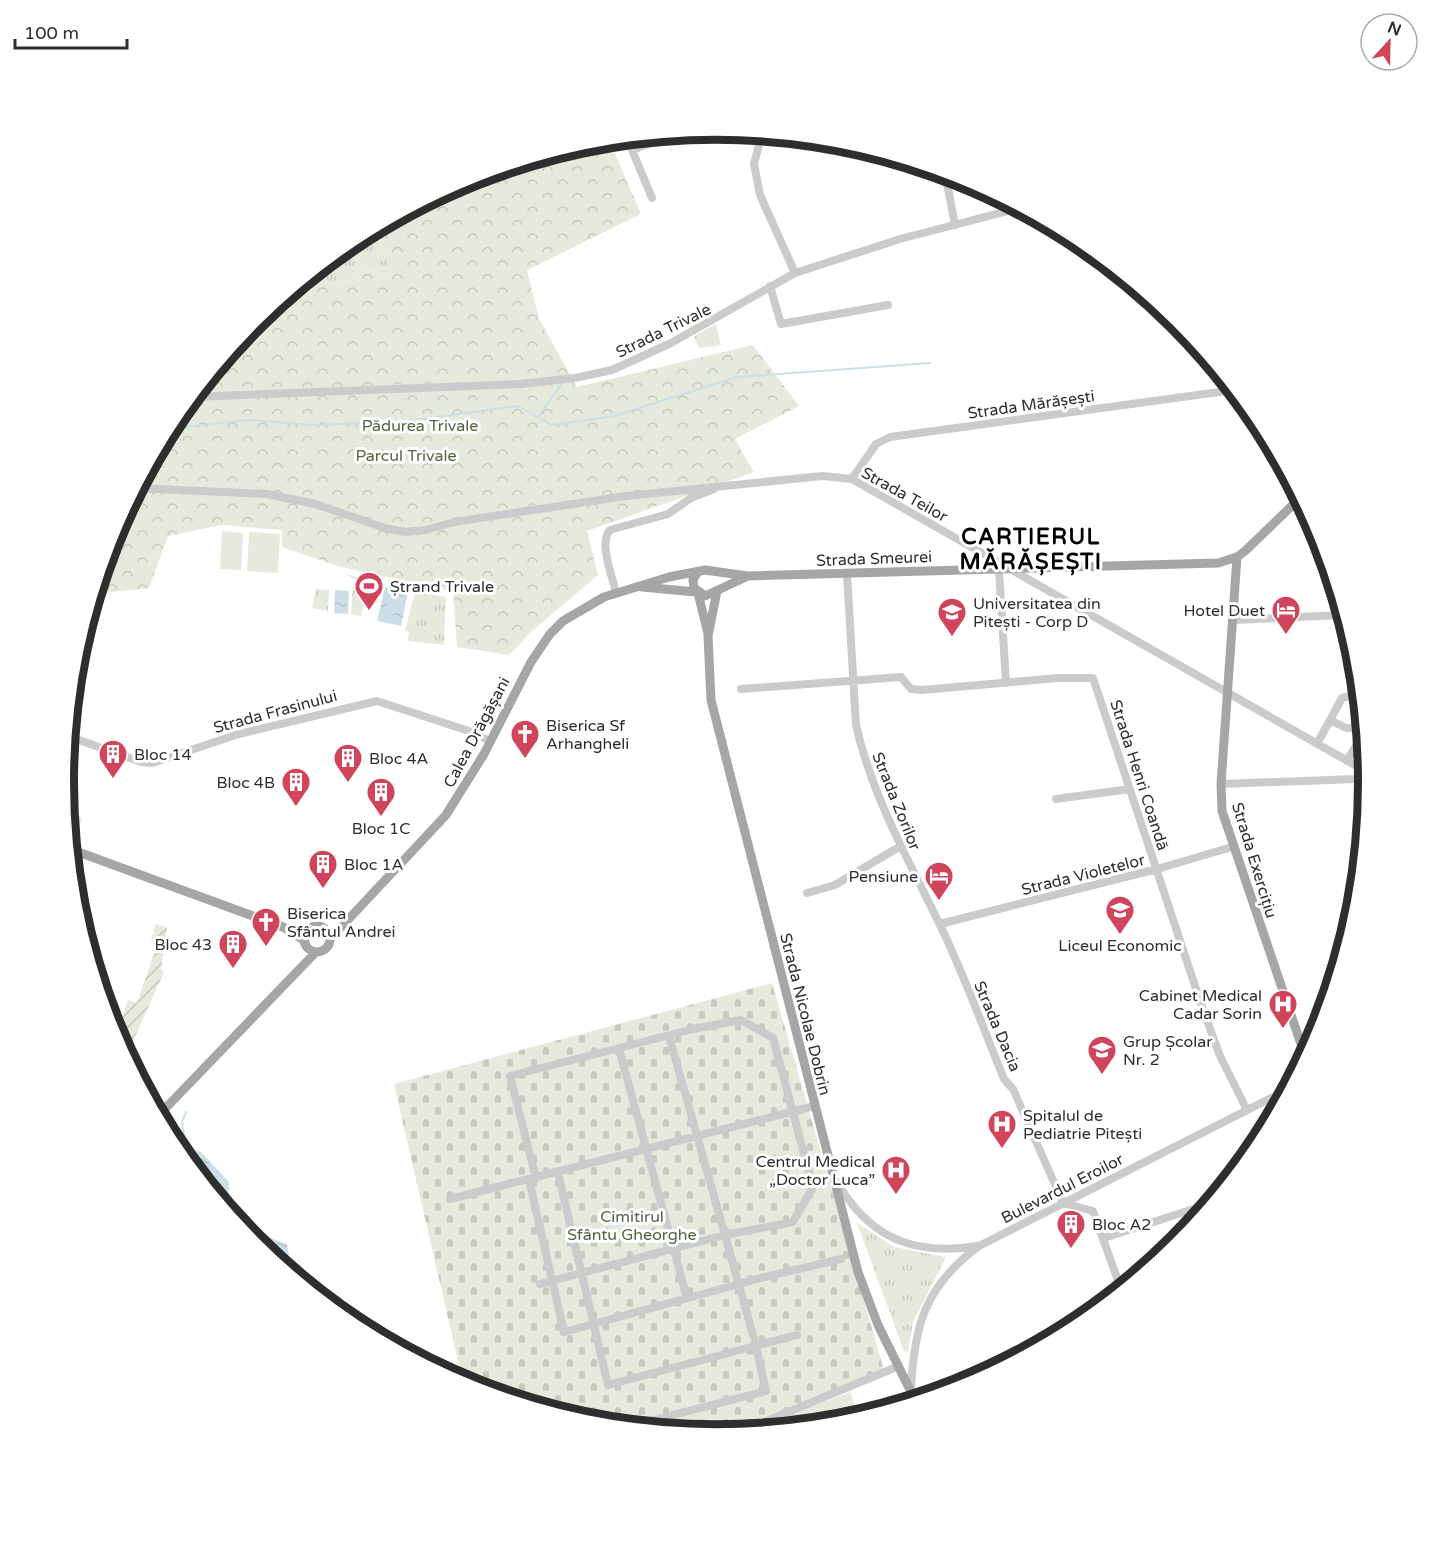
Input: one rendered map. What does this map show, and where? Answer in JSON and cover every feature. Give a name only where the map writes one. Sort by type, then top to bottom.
[{"type":"main road","points":[[1237,557],[1294,504]]},
{"type":"main road","name":"Strada Smeurei","points":[[714,572],[748,576],[999,570],[1208,564],[1237,557]]},
{"type":"main road","name":"Strada Exercițiu","points":[[1237,557],[1221,784],[1222,811],[1232,847],[1301,1045]]},
{"type":"main road","points":[[705,570],[714,572],[719,578],[717,591],[710,596],[697,592],[693,580],[697,573],[705,570]]},
{"type":"main road","name":"Calea Drăgășani","points":[[330,939],[446,815],[490,741],[531,662],[550,634],[575,612],[616,593],[697,573]]},
{"type":"main road","name":"Strada Smeurei","points":[[717,591],[748,576]]},
{"type":"main road","name":"Calea Drăgășani","points":[[637,586],[697,592]]},
{"type":"main road","name":"Strada Nicolae Dobrin","points":[[708,636],[717,591]]},
{"type":"main road","name":"Strada Nicolae Dobrin","points":[[697,592],[708,636],[711,700],[858,1272],[878,1326],[912,1393]]},
{"type":"main road","points":[[78,852],[283,927],[309,930],[316,927],[324,928],[330,939],[328,947],[316,952],[164,1110]]},
{"type":"main road","name":"Calea Drăgășani","points":[[324,928],[354,914]]},
{"type":"main road","points":[[283,927],[316,952]]},
{"type":"main road","points":[[295,975],[309,930]]},
{"type":"street","points":[[760,141],[754,164],[760,195],[795,273]]},
{"type":"street","points":[[650,143],[632,150],[651,198]]},
{"type":"street","points":[[947,184],[955,225]]},
{"type":"street","name":"Strada Trivale","points":[[202,397],[521,384],[575,378],[612,370],[641,358],[723,315],[795,273],[1008,211]]},
{"type":"street","points":[[770,286],[782,324],[888,304]]},
{"type":"street","name":"Strada Mărășești","points":[[852,479],[876,444],[890,437],[1225,391]]},
{"type":"street","name":"Strada Teilor","points":[[145,488],[267,494],[315,504],[385,528],[405,532],[426,530],[454,522],[655,493],[822,476],[852,479],[1357,767]]},
{"type":"street","points":[[616,593],[606,545],[606,534],[610,530],[668,514],[691,498],[726,485]]},
{"type":"street","points":[[999,570],[1006,683]]},
{"type":"street","name":"Strada Zorilor","points":[[847,574],[856,725],[862,749],[899,847],[940,924]]},
{"type":"street","points":[[1233,620],[1336,615]]},
{"type":"street","name":"Strada Henri Coandă","points":[[853,680],[901,677],[911,689],[922,690],[1093,678],[1212,1035],[1247,1110]]},
{"type":"street","points":[[741,688],[853,680]]},
{"type":"street","points":[[1317,744],[1342,698],[1352,696]]},
{"type":"street","name":"Strada Frasinului","points":[[75,739],[141,762],[152,763],[239,734],[377,700],[469,731],[490,741]]},
{"type":"street","points":[[1330,720],[1349,729],[1355,729]]},
{"type":"street","points":[[1347,762],[1356,746]]},
{"type":"street","points":[[1221,784],[1358,778]]},
{"type":"street","points":[[1056,799],[1130,789]]},
{"type":"street","points":[[807,893],[836,885],[899,847]]},
{"type":"street","name":"Strada Violetelor","points":[[940,924],[1157,869],[1232,847]]},
{"type":"street","name":"Strada Dacia","points":[[940,924],[1004,1079],[1013,1089],[1063,1203]]},
{"type":"street","points":[[540,1284],[552,1281],[582,1274],[725,1235],[792,1222],[813,1187],[791,1112],[773,1038],[741,1020],[510,1076],[552,1281],[564,1332],[739,1283],[841,1259]]},
{"type":"street","points":[[653,1421],[766,1391],[739,1283],[669,1036]]},
{"type":"street","points":[[618,1049],[687,1298]]},
{"type":"street","name":"Bulevardul Eroilor","points":[[911,1390],[914,1349],[926,1303],[946,1273],[979,1246],[1275,1096]]},
{"type":"street","points":[[450,1199],[814,1106]]},
{"type":"street","points":[[558,1173],[608,1385],[797,1335]]},
{"type":"street","name":"Bulevardul Eroilor","points":[[834,1178],[848,1201],[865,1220],[904,1243],[951,1250],[979,1246]]},
{"type":"street","points":[[1063,1203],[1093,1211],[1118,1281]]},
{"type":"street","points":[[1104,1238],[1195,1209]]},
{"type":"street","points":[[763,1422],[899,1366]]},
{"type":"green space","name":"Pădurea Trivale","points":[[623,146],[614,151],[641,214],[527,270],[539,319],[577,387],[753,345],[799,406],[735,439],[754,472],[587,531],[598,575],[532,631],[509,655],[457,647],[453,592],[338,566],[282,547],[282,530],[221,525],[168,536],[149,588],[102,593],[122,536],[160,461],[206,391],[233,359],[292,299],[323,274],[330,284],[351,281],[367,271],[390,273],[388,259],[378,237],[432,206],[509,174],[590,152]]},
{"type":"green space","points":[[378,237],[388,259],[390,273],[367,271],[351,281],[330,284],[323,274]]},
{"type":"green space","points":[[716,324],[721,345],[699,348],[694,336]]},
{"type":"green space","points":[[222,531],[243,533],[241,570],[220,569]]},
{"type":"green space","points":[[249,532],[280,534],[278,573],[247,571]]},
{"type":"green space","points":[[344,574],[382,583],[377,604],[364,602],[361,616],[351,614],[353,586],[357,580]]},
{"type":"green space","points":[[316,589],[329,590],[328,611],[312,608]]},
{"type":"green space","points":[[415,591],[446,597],[444,645],[408,641],[409,632],[405,631]]},
{"type":"green space","points":[[156,924],[167,928],[161,970],[164,972],[131,1046],[120,1023],[128,1000],[137,1003],[158,942],[151,939]]},
{"type":"green space","name":"Cimitirul Sfântu Gheorghe","points":[[772,983],[884,1370],[761,1423],[716,1424],[632,1419],[590,1412],[509,1390],[460,1371],[394,1084]]},
{"type":"green space","points":[[857,1223],[894,1247],[946,1257],[913,1322],[908,1352],[904,1351]]},
{"type":"green space","points":[[850,1392],[856,1408],[799,1419],[772,1422]]},
{"type":"water","points":[[385,587],[408,592],[401,626],[377,621]]},
{"type":"water","points":[[335,590],[349,591],[348,614],[334,613]]},
{"type":"water","points":[[75,813],[80,817],[80,823],[75,827]]},
{"type":"water","points":[[189,1148],[201,1152],[229,1182],[228,1200]]},
{"type":"water","points":[[268,1237],[287,1244],[290,1263],[265,1239]]},
{"type":"waterway","points":[[180,428],[249,420],[314,425],[407,421],[518,406],[552,425],[614,416],[737,377],[930,363]]},
{"type":"waterway","points":[[539,416],[563,382]]},
{"type":"waterway","points":[[185,1144],[182,1122],[186,1112]]},
{"type":"place","name":"Ștrand Trivale","points":[[369,612]]},
{"type":"place","name":"Hotel Duet","points":[[1286,636]]},
{"type":"place","name":"Universitatea din Pitești - Corp D","points":[[952,638]]},
{"type":"place","name":"Biserica Sf Arhangheli","points":[[525,760]]},
{"type":"place","name":"Bloc 14","points":[[113,780]]},
{"type":"place","name":"Bloc 4A","points":[[348,784]]},
{"type":"place","name":"Bloc 4B","points":[[296,808]]},
{"type":"place","name":"Bloc 1C","points":[[381,818]]},
{"type":"place","name":"Bloc 1A","points":[[323,890]]},
{"type":"place","name":"Pensiune","points":[[939,902]]},
{"type":"place","name":"Liceul Economic","points":[[1120,936]]},
{"type":"place","name":"Biserica Sfântul Andrei","points":[[266,948]]},
{"type":"place","name":"Bloc 43","points":[[233,970]]},
{"type":"place","name":"Cabinet Medical Cadar Sorin","points":[[1283,1030]]},
{"type":"place","name":"Grup Școlar Nr. 2","points":[[1102,1076]]},
{"type":"place","name":"Spitalul de Pediatrie Pitești","points":[[1002,1150]]},
{"type":"place","name":"Centrul Medical „Doctor Luca”","points":[[896,1196]]},
{"type":"place","name":"Bloc A2","points":[[1071,1250]]},
{"type":"district","name":"CARTIERUL MĂRĂȘEȘTI","points":[[1031,548]]},
{"type":"park label","name":"Parcul Trivale","points":[[406,455]]}]
